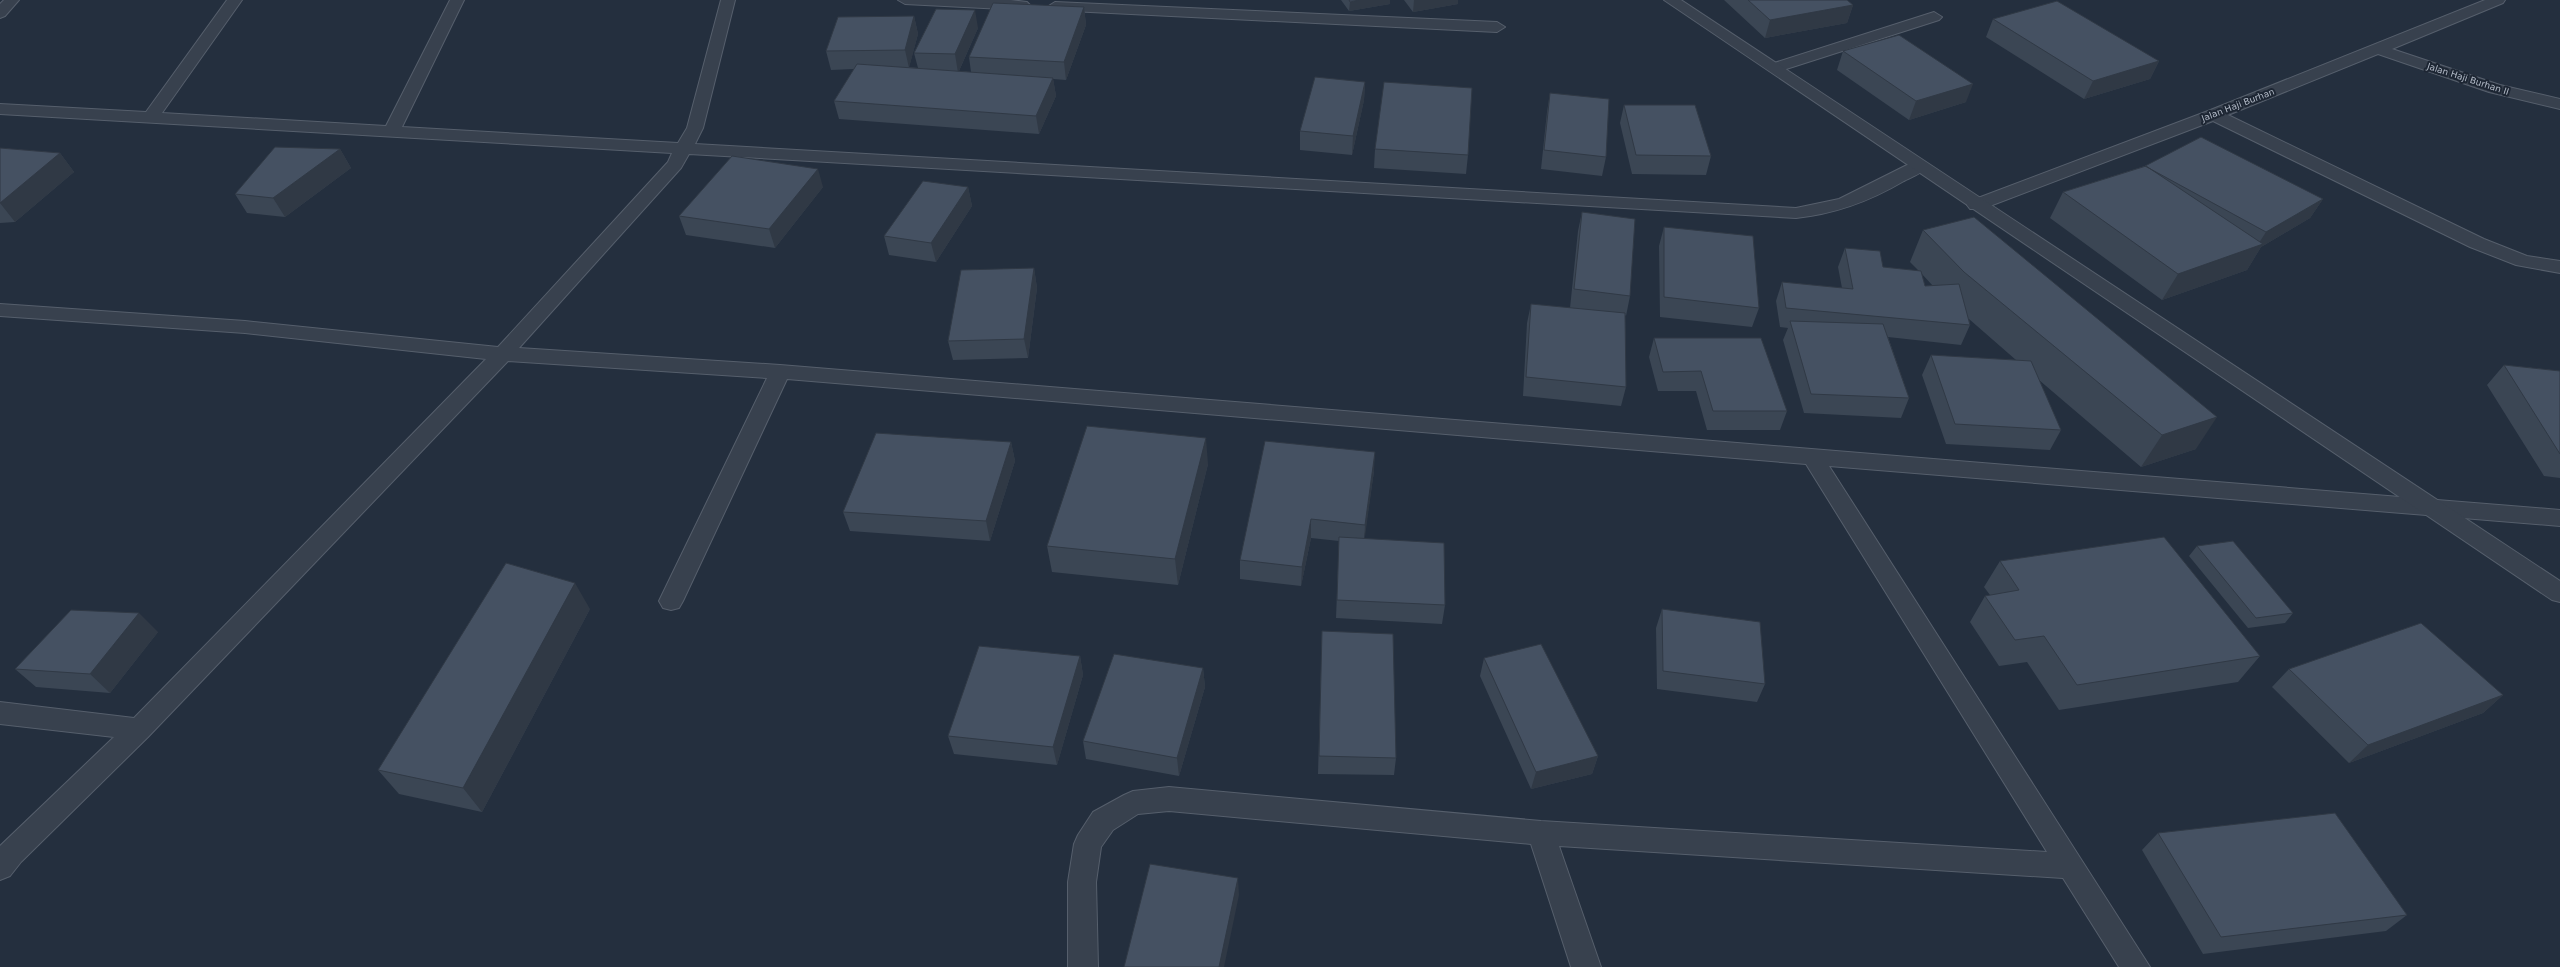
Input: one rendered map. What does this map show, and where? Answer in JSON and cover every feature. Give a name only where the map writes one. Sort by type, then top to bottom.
[{"type":"street","points":[[0,13],[12,0]]},
{"type":"street","points":[[151,118],[236,0]]},
{"type":"street","points":[[392,132],[457,0]]},
{"type":"street","points":[[0,867],[11,854],[139,729],[503,354],[675,164],[686,147],[694,128],[728,0]]},
{"type":"street","points":[[905,0],[1497,27]]},
{"type":"street","points":[[1208,0],[1215,14]]},
{"type":"street","points":[[1671,0],[1976,205],[2560,593]]},
{"type":"street","name":"Jalan Haji Burhan","points":[[1976,205],[2214,115],[2378,50],[2498,0]]},
{"type":"street","points":[[1774,68],[1934,17]]},
{"type":"street","name":"Jalan Haji Burhan II","points":[[2378,50],[2495,89],[2560,104]]},
{"type":"street","points":[[0,109],[392,132],[686,147],[1796,214],[1820,212],[1837,207],[1866,195],[1919,166]]},
{"type":"street","points":[[2214,115],[2477,243],[2523,261],[2560,267]]},
{"type":"street","points":[[0,310],[245,327],[503,354],[780,372],[1813,458],[2429,506],[2560,518]]},
{"type":"street","points":[[671,601],[780,372]]},
{"type":"street","points":[[1813,458],[2135,967]]},
{"type":"street","points":[[0,713],[139,729]]},
{"type":"street","points":[[1083,967],[1082,882],[1088,844],[1103,821],[1133,803],[1169,800],[1541,833],[2070,866]]},
{"type":"street","points":[[1541,833],[1586,967]]},
{"type":"building","points":[[1748,0],[1847,0],[1853,5],[1770,20]]},
{"type":"building","points":[[2057,1],[2159,61],[2093,81],[1993,19]]},
{"type":"building","points":[[993,3],[1084,7],[1064,62],[969,57]]},
{"type":"building","points":[[936,9],[975,10],[955,54],[914,53]]},
{"type":"building","points":[[914,16],[905,50],[826,51],[838,17]]},
{"type":"building","points":[[1899,35],[1973,84],[1916,101],[1843,51]]},
{"type":"building","points":[[857,64],[1053,78],[1036,116],[834,101]]},
{"type":"building","points":[[1315,77],[1365,82],[1353,136],[1300,131]]},
{"type":"building","points":[[1384,82],[1472,88],[1468,155],[1375,149]]},
{"type":"building","points":[[1550,93],[1609,99],[1606,157],[1544,150]]},
{"type":"building","points":[[1624,105],[1695,105],[1711,156],[1636,155]]},
{"type":"building","points":[[2201,137],[2323,199],[2266,232],[2145,166]]},
{"type":"building","points":[[275,147],[340,149],[273,198],[235,194]]},
{"type":"building","points":[[0,148],[60,153],[0,203]]},
{"type":"building","points":[[732,156],[818,169],[769,229],[679,216]]},
{"type":"building","points":[[2146,166],[2263,244],[2178,274],[2063,192]]},
{"type":"building","points":[[923,181],[968,187],[931,243],[884,236]]},
{"type":"building","points":[[1582,212],[1635,219],[1630,296],[1574,289]]},
{"type":"building","points":[[1974,217],[2217,417],[2162,435],[1964,272],[1923,230]]},
{"type":"building","points":[[1664,227],[1753,236],[1759,308],[1664,297]]},
{"type":"building","points":[[1845,248],[1880,251],[1883,267],[1921,271],[1925,286],[1959,284],[1970,325],[1786,308],[1782,282],[1853,289]]},
{"type":"building","points":[[1034,268],[1024,339],[948,341],[961,270]]},
{"type":"building","points":[[1531,304],[1625,313],[1626,387],[1526,377]]},
{"type":"building","points":[[1790,321],[1883,324],[1909,398],[1811,394]]},
{"type":"building","points":[[1654,338],[1761,338],[1787,411],[1713,411],[1701,371],[1663,372]]},
{"type":"building","points":[[1931,355],[2031,361],[2061,430],[1955,424]]},
{"type":"building","points":[[2504,365],[2560,371],[2560,454]]},
{"type":"building","points":[[1087,426],[1206,438],[1175,559],[1047,546]]},
{"type":"building","points":[[876,433],[1011,442],[986,521],[843,512]]},
{"type":"building","points":[[1265,441],[1375,452],[1365,525],[1311,519],[1302,567],[1240,560]]},
{"type":"building","points":[[1339,537],[1444,543],[1445,605],[1337,600]]},
{"type":"building","points":[[2164,537],[2260,656],[2077,685],[2044,636],[2015,640],[1985,596],[2019,590],[2000,561]]},
{"type":"building","points":[[2233,541],[2293,613],[2256,618],[2197,546]]},
{"type":"building","points":[[506,563],[575,583],[463,788],[378,770]]},
{"type":"building","points":[[1662,609],[1760,622],[1765,684],[1663,671]]},
{"type":"building","points":[[71,610],[139,613],[90,674],[15,669]]},
{"type":"building","points":[[2421,623],[2503,695],[2368,745],[2289,669]]},
{"type":"building","points":[[1322,631],[1393,634],[1396,758],[1319,756]]},
{"type":"building","points":[[1541,644],[1598,756],[1536,772],[1484,658]]},
{"type":"building","points":[[979,646],[1080,656],[1053,747],[948,736]]},
{"type":"building","points":[[1114,654],[1203,668],[1177,758],[1083,741]]},
{"type":"building","points":[[2335,813],[2407,915],[2221,937],[2158,833]]},
{"type":"building","points":[[1150,864],[1238,878],[1219,967],[1124,967]]}]
